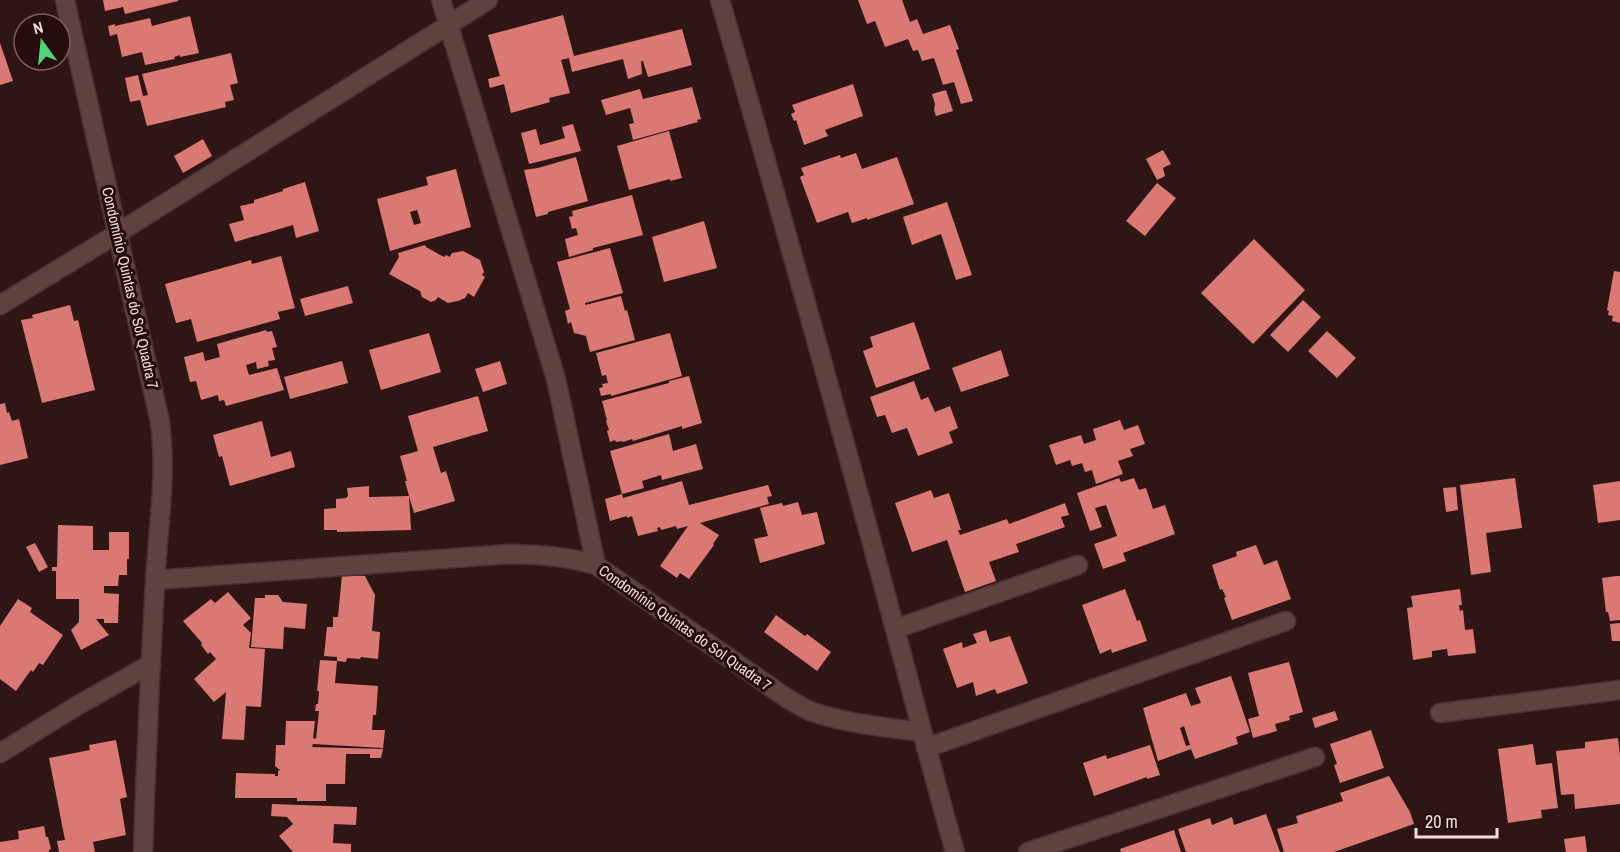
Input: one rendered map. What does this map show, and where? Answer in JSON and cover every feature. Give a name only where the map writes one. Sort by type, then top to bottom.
[{"type":"street","name":"Condomínio Quintas do Sol Quadra 7","points":[[65,0],[160,422],[163,444],[143,852]]},
{"type":"street","points":[[441,0],[556,379],[596,566]]},
{"type":"street","points":[[0,304],[488,0]]},
{"type":"street","points":[[720,0],[775,192],[955,852]]},
{"type":"street","name":"Condomínio Quintas do Sol Quadra 7","points":[[155,580],[510,554],[573,558],[596,566],[788,699],[810,711],[923,740]]},
{"type":"street","points":[[895,629],[1078,565]]},
{"type":"street","points":[[923,740],[1286,621]]},
{"type":"street","points":[[0,753],[151,664]]},
{"type":"street","points":[[1440,713],[1620,690]]},
{"type":"street","points":[[1028,852],[1315,757]]},
{"type":"building","points":[[103,0],[178,1],[125,14],[123,7],[105,11]]},
{"type":"building","points":[[858,0],[902,0],[910,22],[917,19],[923,34],[950,25],[973,101],[961,104],[954,82],[943,85],[934,58],[922,61],[918,50],[913,51],[908,39],[885,47],[875,21],[867,24]]},
{"type":"building","points":[[563,15],[574,56],[682,29],[692,65],[648,77],[643,61],[641,61],[642,74],[628,79],[623,59],[572,72],[569,58],[561,60],[570,93],[549,98],[550,102],[511,113],[504,84],[490,88],[488,79],[500,76],[488,35]]},
{"type":"building","points":[[190,16],[199,53],[180,57],[180,55],[174,57],[175,59],[145,65],[142,52],[122,57],[117,34],[110,36],[108,26],[150,18],[152,26]]},
{"type":"building","points":[[0,43],[13,81],[0,85]]},
{"type":"building","points":[[231,53],[238,83],[230,85],[234,100],[225,102],[226,107],[147,126],[140,100],[130,102],[125,78],[138,75],[143,96],[148,95],[142,74]]},
{"type":"building","points":[[853,84],[863,116],[825,130],[828,136],[804,145],[796,120],[794,121],[791,114],[795,112],[792,105]]},
{"type":"building","points":[[692,87],[701,119],[697,120],[698,122],[633,140],[629,124],[634,123],[630,108],[606,115],[601,100],[640,89],[643,99]]},
{"type":"building","points":[[946,90],[953,111],[936,116],[932,94]]},
{"type":"building","points":[[573,124],[581,151],[529,164],[521,133],[536,129],[540,145],[565,138],[562,127]]},
{"type":"building","points":[[669,131],[682,178],[629,190],[617,146]]},
{"type":"building","points":[[203,139],[212,156],[183,173],[174,156]]},
{"type":"building","points":[[1163,150],[1171,164],[1163,168],[1165,176],[1157,180],[1146,159]]},
{"type":"building","points":[[856,153],[862,169],[897,157],[914,204],[852,223],[848,212],[817,223],[800,177],[804,175],[801,168],[840,155],[841,158]]},
{"type":"building","points":[[576,157],[588,201],[536,217],[524,170]]},
{"type":"building","points":[[456,169],[471,227],[390,251],[377,199],[428,185],[426,177]],"holes":[[[417,210],[421,223],[414,225],[410,212]]]},
{"type":"building","points":[[305,182],[319,231],[296,238],[293,225],[235,242],[229,224],[244,220],[240,206],[254,203],[254,200]]},
{"type":"building","points":[[1157,183],[1176,198],[1145,236],[1126,221]]},
{"type":"building","points":[[632,195],[643,235],[569,257],[565,239],[578,235],[576,228],[572,229],[569,217],[573,216],[572,211]]},
{"type":"building","points":[[947,202],[972,275],[956,280],[941,234],[912,245],[903,217]]},
{"type":"building","points":[[704,221],[717,268],[664,282],[652,237]]},
{"type":"building","points":[[1254,239],[1305,290],[1253,344],[1201,293]]},
{"type":"building","points":[[425,245],[444,257],[446,255],[450,257],[452,253],[463,251],[480,260],[484,272],[482,275],[485,277],[474,297],[468,293],[465,298],[458,301],[448,303],[438,297],[431,302],[422,297],[420,291],[389,274],[399,257],[398,253]]},
{"type":"building","points":[[610,248],[623,293],[585,303],[585,305],[621,296],[635,340],[590,352],[586,336],[574,333],[571,322],[568,324],[565,311],[570,309],[557,262]]},
{"type":"building","points":[[281,256],[295,308],[278,312],[280,319],[197,342],[191,319],[176,323],[165,284],[251,260],[252,264]]},
{"type":"building","points":[[1614,271],[1620,272],[1620,323],[1612,321],[1613,316],[1608,315],[1607,310]]},
{"type":"building","points":[[348,286],[353,303],[305,316],[300,299]]},
{"type":"building","points":[[1303,300],[1321,317],[1288,352],[1270,335]]},
{"type":"building","points":[[70,305],[74,321],[78,320],[95,390],[42,403],[21,320]]},
{"type":"building","points":[[914,322],[930,369],[876,388],[863,351],[873,347],[870,337]]},
{"type":"building","points":[[266,330],[267,332],[272,331],[277,347],[272,348],[275,360],[268,361],[269,366],[257,369],[256,362],[246,365],[249,375],[277,368],[284,390],[226,406],[224,400],[219,401],[218,395],[201,400],[196,381],[190,382],[184,357],[203,352],[205,361],[220,357],[217,344]]},
{"type":"building","points":[[1327,331],[1356,358],[1337,378],[1308,351]]},
{"type":"building","points":[[429,333],[441,372],[381,390],[369,350]]},
{"type":"building","points":[[670,333],[682,376],[611,396],[611,394],[601,396],[599,388],[603,387],[602,384],[608,383],[606,375],[602,376],[596,353]]},
{"type":"building","points":[[1001,350],[1009,376],[961,392],[952,368]]},
{"type":"building","points":[[342,361],[348,383],[290,399],[284,377]]},
{"type":"building","points":[[500,361],[507,384],[483,392],[475,369]]},
{"type":"building","points":[[689,376],[702,423],[682,429],[682,426],[633,441],[632,439],[610,442],[602,401]]},
{"type":"building","points":[[914,381],[921,400],[928,397],[935,412],[950,406],[958,428],[949,432],[953,443],[918,456],[907,428],[892,433],[885,415],[877,417],[870,397]]},
{"type":"building","points":[[478,396],[488,431],[433,447],[441,473],[446,471],[455,501],[414,513],[405,481],[407,481],[400,456],[418,451],[408,416]]},
{"type":"building","points":[[5,403],[12,421],[19,419],[28,458],[0,465],[0,404]]},
{"type":"building","points":[[1120,420],[1124,430],[1138,425],[1145,444],[1130,449],[1133,456],[1118,461],[1123,474],[1096,484],[1092,470],[1085,472],[1082,463],[1072,466],[1070,460],[1056,465],[1049,445],[1081,435],[1084,444],[1096,440],[1093,429]]},
{"type":"building","points":[[262,421],[271,457],[291,451],[295,467],[230,486],[222,456],[219,457],[213,435]]},
{"type":"building","points":[[669,434],[673,451],[696,444],[703,469],[662,480],[661,475],[642,481],[644,488],[622,494],[610,451]]},
{"type":"building","points":[[1119,478],[1121,482],[1134,478],[1139,490],[1146,488],[1153,509],[1165,505],[1175,534],[1123,553],[1126,561],[1103,569],[1094,544],[1117,536],[1116,533],[1106,505],[1095,508],[1102,527],[1090,531],[1077,493]]},
{"type":"building","points":[[1515,478],[1522,528],[1486,533],[1491,572],[1471,575],[1460,485]]},
{"type":"building","points":[[682,481],[689,505],[768,485],[772,496],[767,497],[769,504],[700,523],[719,535],[689,579],[680,573],[677,578],[660,566],[688,526],[661,530],[660,527],[657,528],[658,531],[638,536],[632,516],[610,521],[605,499],[622,494],[623,498]]},
{"type":"building","points":[[1620,481],[1620,520],[1598,523],[1593,485]]},
{"type":"building","points":[[369,486],[369,497],[409,496],[411,530],[337,532],[337,530],[324,530],[324,509],[336,508],[336,499],[348,496],[347,488]]},
{"type":"building","points":[[1456,487],[1458,510],[1446,512],[1443,488]]},
{"type":"building","points":[[931,490],[934,498],[949,493],[961,530],[958,530],[960,535],[1007,519],[1009,524],[1065,503],[1069,515],[1061,517],[1065,527],[1016,544],[1019,552],[989,562],[996,581],[965,592],[947,540],[912,552],[895,503]]},
{"type":"building","points":[[798,502],[802,515],[817,512],[825,544],[760,563],[754,539],[768,536],[760,508]]},
{"type":"building","points":[[58,525],[93,526],[93,550],[109,550],[109,532],[129,532],[127,575],[119,575],[118,586],[104,586],[104,593],[119,594],[118,623],[104,623],[104,619],[96,619],[109,635],[81,650],[71,630],[79,622],[79,599],[56,599],[56,571],[52,571],[52,567],[57,567]]},
{"type":"building","points":[[35,543],[48,567],[39,572],[26,547]]},
{"type":"building","points":[[1256,545],[1264,565],[1277,560],[1291,599],[1232,620],[1224,598],[1226,597],[1222,589],[1220,590],[1212,565],[1237,556],[1236,552]]},
{"type":"building","points":[[342,575],[365,576],[375,595],[372,631],[380,632],[378,659],[347,658],[346,662],[337,661],[337,657],[324,656],[327,627],[333,627],[333,617],[338,617]]},
{"type":"building","points":[[1620,576],[1620,620],[1610,621],[1608,612],[1606,612],[1602,578]]},
{"type":"building","points":[[1125,589],[1147,641],[1112,653],[1111,649],[1100,654],[1082,605]]},
{"type":"building","points":[[1460,589],[1462,605],[1459,605],[1460,611],[1463,610],[1465,630],[1473,629],[1476,653],[1448,656],[1447,649],[1432,651],[1432,657],[1413,660],[1407,608],[1413,607],[1411,596]]},
{"type":"building","points":[[228,592],[251,618],[243,625],[251,633],[249,648],[265,649],[261,707],[246,706],[244,740],[222,739],[226,692],[214,702],[194,679],[216,659],[210,652],[208,654],[201,645],[202,643],[183,621],[211,599],[215,603]]},
{"type":"building","points":[[265,595],[278,595],[283,602],[307,604],[305,629],[284,627],[283,649],[251,647],[255,598],[265,598]]},
{"type":"building","points":[[18,599],[32,608],[30,612],[63,635],[43,665],[39,663],[33,672],[31,670],[16,691],[0,679],[0,626]]},
{"type":"building","points":[[776,615],[831,652],[817,671],[764,632]]},
{"type":"building","points":[[1620,623],[1620,641],[1612,641],[1610,624]]},
{"type":"building","points":[[986,630],[990,642],[1010,636],[1028,683],[997,694],[995,689],[976,696],[973,682],[957,688],[943,649],[962,642],[963,648],[977,643],[973,634]]},
{"type":"building","points":[[320,660],[337,661],[335,683],[378,686],[376,715],[373,715],[372,730],[385,730],[383,748],[313,744],[312,747],[383,749],[381,758],[370,758],[370,754],[346,754],[345,784],[326,784],[326,801],[297,801],[297,798],[235,798],[236,773],[278,776],[280,770],[275,766],[276,745],[285,745],[286,721],[315,721],[313,738],[316,739],[319,711],[315,711],[316,704],[318,704]]},
{"type":"building","points":[[1289,662],[1303,712],[1289,716],[1290,720],[1275,724],[1277,731],[1253,738],[1248,719],[1259,716],[1248,673]]},
{"type":"building","points":[[1231,676],[1250,732],[1236,737],[1238,744],[1195,759],[1191,749],[1158,761],[1143,708],[1186,693],[1191,706],[1201,703],[1195,688]],"holes":[[[1184,726],[1190,745],[1186,746],[1180,728]]]},
{"type":"building","points":[[1335,711],[1338,720],[1315,728],[1312,718]]},
{"type":"building","points":[[1371,730],[1384,768],[1340,783],[1334,765],[1337,764],[1330,744]]},
{"type":"building","points":[[1618,738],[1620,804],[1575,809],[1574,794],[1561,795],[1556,751],[1585,748],[1585,742]]},
{"type":"building","points":[[116,740],[127,797],[120,799],[126,835],[93,842],[95,852],[59,852],[57,841],[65,840],[49,758],[90,750],[89,745]]},
{"type":"building","points":[[1533,744],[1536,765],[1552,763],[1558,808],[1541,810],[1542,818],[1508,823],[1498,749]]},
{"type":"building","points":[[1150,745],[1160,775],[1147,779],[1147,777],[1094,796],[1083,763],[1106,755],[1107,759]]},
{"type":"building","points":[[1389,776],[1410,812],[1414,824],[1334,852],[1284,852],[1277,829],[1298,823],[1296,816],[1343,801],[1340,793]]},
{"type":"building","points":[[272,804],[357,807],[356,825],[334,824],[333,843],[351,844],[351,852],[293,852],[279,836],[293,824],[287,817],[271,816]]},
{"type":"building","points":[[1266,814],[1280,852],[1186,852],[1178,829],[1210,818],[1212,825],[1232,817],[1234,825]]},
{"type":"building","points":[[44,826],[51,849],[49,852],[0,852],[0,842],[19,839],[18,831]]},
{"type":"building","points":[[1174,830],[1181,852],[1121,852],[1120,849]]},
{"type":"building","points":[[1585,836],[1587,852],[1566,852],[1564,839]]}]
